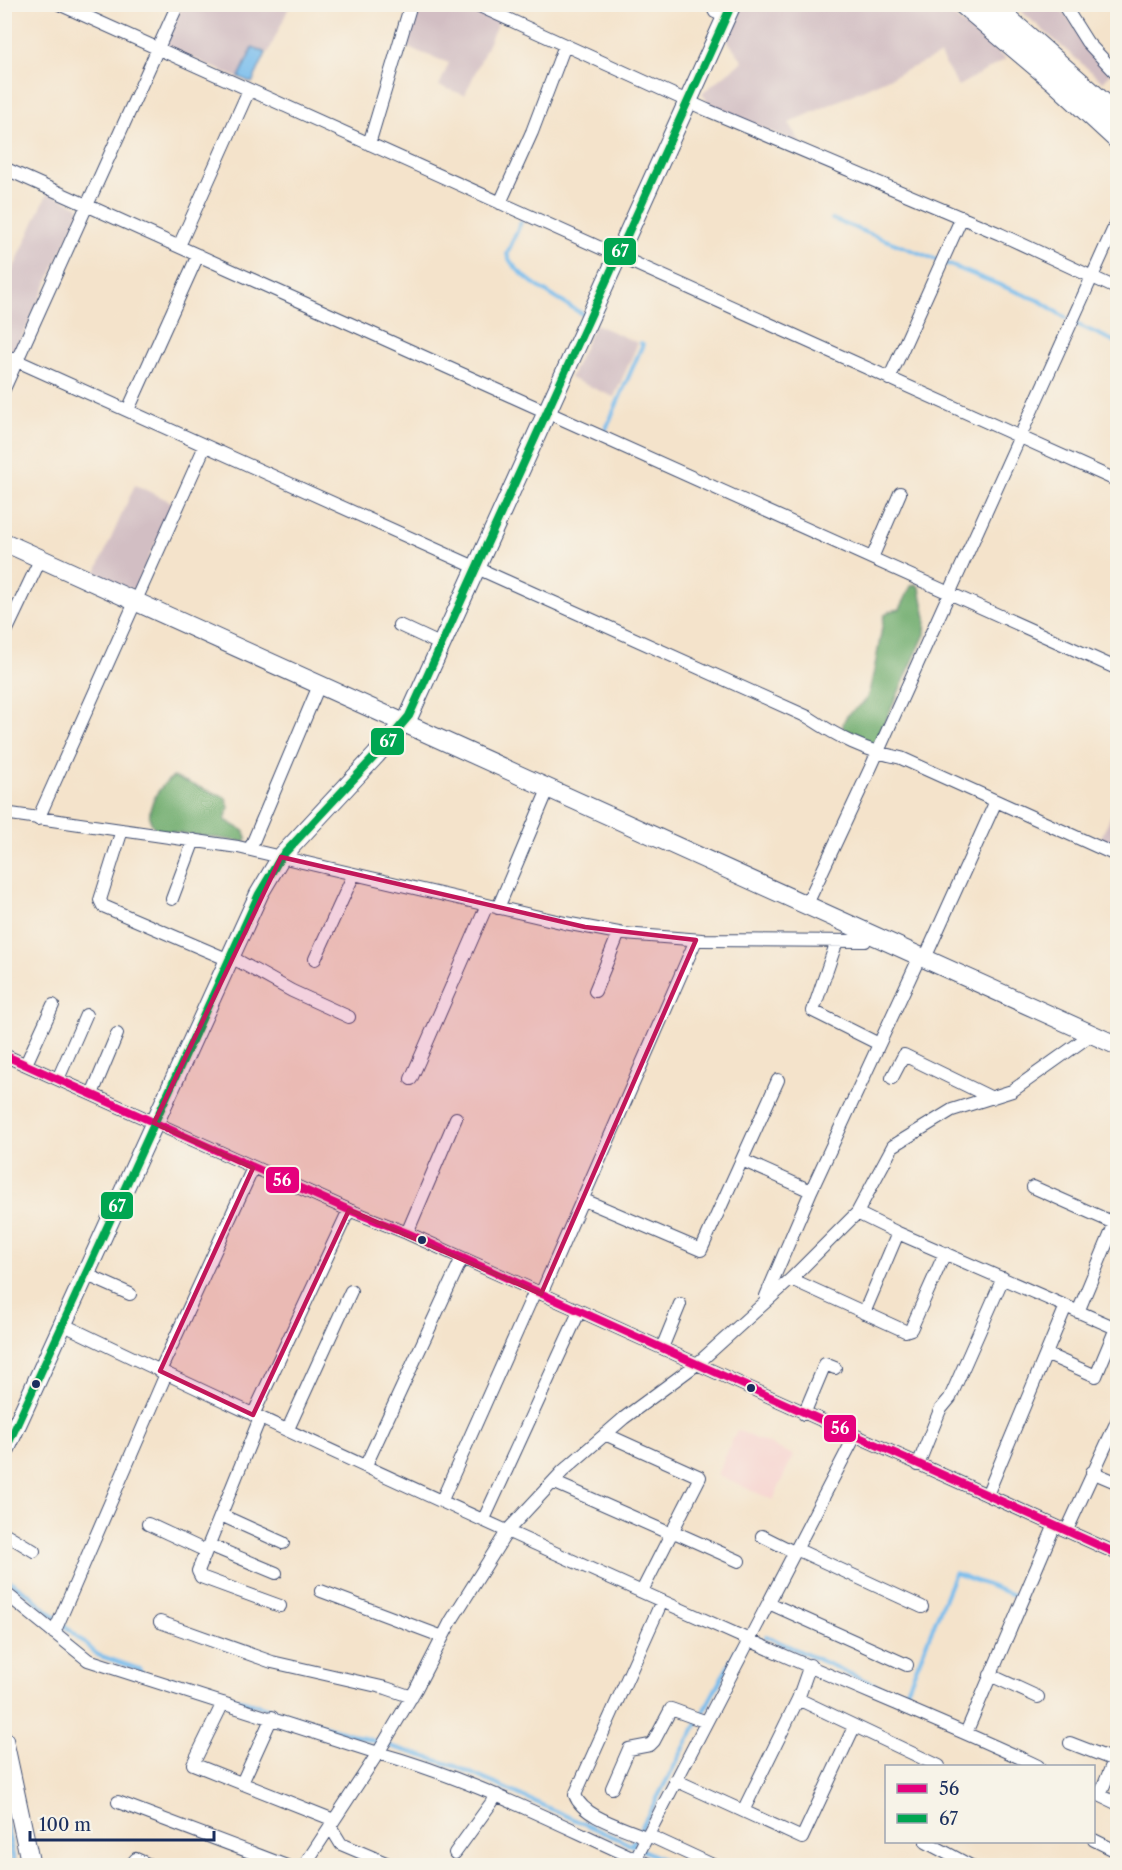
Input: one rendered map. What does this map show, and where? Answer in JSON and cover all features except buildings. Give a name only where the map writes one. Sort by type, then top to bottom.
[{"type":"main road","points":[[963,4],[1053,80],[1118,140]]},
{"type":"main road","points":[[991,4],[1118,116]]},
{"type":"street","points":[[4,389],[178,4]]},
{"type":"street","points":[[369,144],[411,4]]},
{"type":"street","points":[[475,4],[688,100],[962,217],[1118,290]]},
{"type":"street","points":[[4,1453],[259,894],[281,856],[405,721],[442,645],[729,11],[715,12],[711,4]]},
{"type":"street","points":[[1063,4],[1087,42],[1118,75]]},
{"type":"street","points":[[64,6],[1118,481]]},
{"type":"street","points":[[500,203],[532,132],[565,45]]},
{"type":"street","points":[[179,246],[249,90]]},
{"type":"street","points":[[4,168],[1118,669]]},
{"type":"street","points":[[890,379],[962,217]]},
{"type":"street","points":[[807,904],[878,753],[1118,219]]},
{"type":"street","points":[[128,410],[198,255]]},
{"type":"street","points":[[4,355],[808,717],[842,739],[878,753],[901,758],[1118,856]]},
{"type":"street","points":[[38,819],[205,446]]},
{"type":"street","points":[[872,558],[900,493]]},
{"type":"street","points":[[4,542],[405,721],[1118,1046]]},
{"type":"street","points":[[4,636],[41,558]]},
{"type":"street","points":[[399,625],[442,645]]},
{"type":"street","points":[[250,849],[320,683]]},
{"type":"street","points":[[411,1079],[549,787]]},
{"type":"street","points":[[765,1300],[879,1044],[996,801]]},
{"type":"street","points":[[4,813],[250,849],[492,906],[619,933],[696,940],[837,941],[865,941],[869,933]]},
{"type":"street","points":[[122,830],[109,880],[100,900],[103,906],[230,958],[292,991],[350,1017]]},
{"type":"street","points":[[171,899],[194,840]]},
{"type":"street","points":[[315,959],[354,874]]},
{"type":"street","points":[[595,991],[619,933]]},
{"type":"street","points":[[442,1500],[538,1292],[584,1200],[696,940]]},
{"type":"street","points":[[837,941],[813,1011],[879,1044]]},
{"type":"street","points":[[26,1064],[52,1005]]},
{"type":"street","points":[[58,1079],[86,1015]]},
{"type":"street","points":[[92,1094],[117,1034]]},
{"type":"street","points":[[304,1866],[393,1729],[443,1637],[508,1530],[553,1482],[605,1434],[697,1364],[765,1300],[791,1279],[857,1213],[893,1146],[952,1110],[1012,1091],[1092,1034]]},
{"type":"street","points":[[892,1078],[904,1054],[992,1098]]},
{"type":"street","points":[[4,1055],[253,1168],[407,1233],[1118,1554]]},
{"type":"street","points":[[584,1200],[701,1250],[778,1080]]},
{"type":"street","points":[[407,1233],[456,1118]]},
{"type":"street","points":[[742,1160],[812,1191]]},
{"type":"street","points":[[54,1633],[163,1372],[253,1168]]},
{"type":"street","points":[[987,1495],[1048,1355],[1116,1219],[1033,1187]]},
{"type":"street","points":[[280,1606],[201,1577],[198,1571],[257,1416],[349,1210]]},
{"type":"street","points":[[857,1213],[1117,1329],[1096,1376],[1048,1355]]},
{"type":"street","points":[[864,1313],[898,1233]]},
{"type":"street","points":[[791,1279],[905,1331],[911,1329],[945,1253]]},
{"type":"street","points":[[366,1465],[462,1258]]},
{"type":"street","points":[[85,1274],[130,1294]]},
{"type":"street","points":[[918,1465],[940,1410],[950,1398],[1003,1278]]},
{"type":"street","points":[[288,1429],[351,1291]]},
{"type":"street","points":[[662,1348],[680,1304]]},
{"type":"street","points":[[484,1519],[579,1312]]},
{"type":"street","points":[[62,1324],[257,1416],[750,1641],[966,1733],[1034,1765]]},
{"type":"street","points":[[804,1414],[825,1364],[835,1368]]},
{"type":"street","points":[[966,1733],[990,1675],[1118,1419]]},
{"type":"street","points":[[605,1434],[700,1477],[642,1591]]},
{"type":"street","points":[[643,1850],[675,1780],[750,1641],[855,1436]]},
{"type":"street","points":[[1092,1472],[1118,1483]]},
{"type":"street","points":[[553,1482],[739,1561]]},
{"type":"street","points":[[221,1515],[283,1543]]},
{"type":"street","points":[[148,1524],[276,1573]]},
{"type":"street","points":[[4,1533],[34,1551]]},
{"type":"street","points":[[762,1536],[922,1607]]},
{"type":"street","points":[[321,1591],[443,1637]]},
{"type":"street","points":[[4,1592],[88,1660],[444,1773],[643,1850],[715,1866]]},
{"type":"street","points":[[643,1850],[582,1807],[574,1795],[662,1601]]},
{"type":"street","points":[[769,1602],[907,1665]]},
{"type":"street","points":[[160,1622],[272,1662],[386,1688],[412,1697]]},
{"type":"street","points":[[743,1811],[798,1699],[810,1665]]},
{"type":"street","points":[[990,1675],[1038,1697]]},
{"type":"street","points":[[798,1699],[935,1765]]},
{"type":"street","points":[[223,1703],[194,1764],[332,1823],[342,1844],[393,1866]]},
{"type":"street","points":[[612,1788],[629,1749],[650,1745],[671,1709],[699,1719]]},
{"type":"street","points":[[242,1783],[272,1717]]},
{"type":"street","points":[[675,1780],[802,1838],[854,1727]]},
{"type":"street","points":[[4,1740],[10,1793],[31,1866]]},
{"type":"street","points":[[1070,1743],[1116,1755],[1096,1794],[1118,1804]]},
{"type":"street","points":[[455,1853],[483,1819],[497,1795]]},
{"type":"street","points":[[118,1802],[287,1866]]},
{"type":"street","points":[[1095,1840],[1118,1852]]},
{"type":"street","points":[[928,1843],[971,1866]]},
{"type":"street","points":[[130,1866],[136,1859],[152,1866]]},
{"type":"highlighted area","points":[[281,857],[585,927],[696,940],[541,1294],[349,1210],[253,1415],[160,1371],[253,1168],[154,1123]]},
{"type":"shaded area","points":[[183,5],[212,5],[221,9],[223,5],[290,5],[268,53],[253,46],[238,78],[168,47],[166,42]]},
{"type":"shaded area","points":[[415,5],[428,5],[458,13],[475,9],[499,20],[465,95],[439,86],[449,63],[403,46]]},
{"type":"shaded area","points":[[739,5],[939,5],[1006,59],[958,86],[940,55],[789,123],[801,144],[711,107],[702,93],[743,61],[724,36]]},
{"type":"shaded area","points":[[1014,5],[1058,5],[1110,74],[1103,82]]},
{"type":"shaded area","points":[[48,192],[78,206],[80,211],[16,351],[12,353],[5,350],[5,287]]},
{"type":"shaded area","points":[[595,324],[638,343],[614,397],[570,378]]},
{"type":"shaded area","points":[[135,485],[174,503],[135,588],[131,590],[95,574]]},
{"type":"shaded area","points":[[1117,802],[1117,850],[1099,842]]},
{"type":"shaded area","points":[[737,1430],[793,1455],[773,1500],[717,1475]]},
{"type":"green space","points":[[916,584],[920,588],[926,618],[925,634],[877,740],[870,745],[844,734],[843,722],[868,696],[884,616],[890,611],[900,609],[911,586]]},
{"type":"green space","points":[[174,777],[226,798],[229,807],[225,820],[244,831],[247,838],[245,842],[158,830],[152,825],[150,810],[152,802],[162,786]]},
{"type":"water","points":[[253,47],[266,53],[252,83],[239,77]]},
{"type":"waterway","points":[[832,219],[937,260]]},
{"type":"waterway","points":[[521,222],[507,254],[511,262],[529,280],[584,315]]},
{"type":"waterway","points":[[947,264],[1040,301],[1066,318]]},
{"type":"waterway","points":[[1076,324],[1118,343]]},
{"type":"waterway","points":[[605,431],[643,344],[641,343]]},
{"type":"waterway","points":[[766,1636],[904,1698],[955,1573],[1019,1597]]},
{"type":"waterway","points":[[4,1577],[31,1596],[98,1655],[139,1669],[143,1674]]},
{"type":"waterway","points":[[632,1845],[738,1647]]},
{"type":"waterway","points":[[164,1679],[173,1679],[455,1766],[678,1866]]},
{"type":"waterway","points":[[4,1815],[15,1866]]},
{"type":"transit line","name":"67","points":[[4,1453],[259,894],[281,857],[409,716],[732,4]]},
{"type":"transit line","name":"56","points":[[4,1055],[349,1210],[407,1233],[1118,1554]]}]
